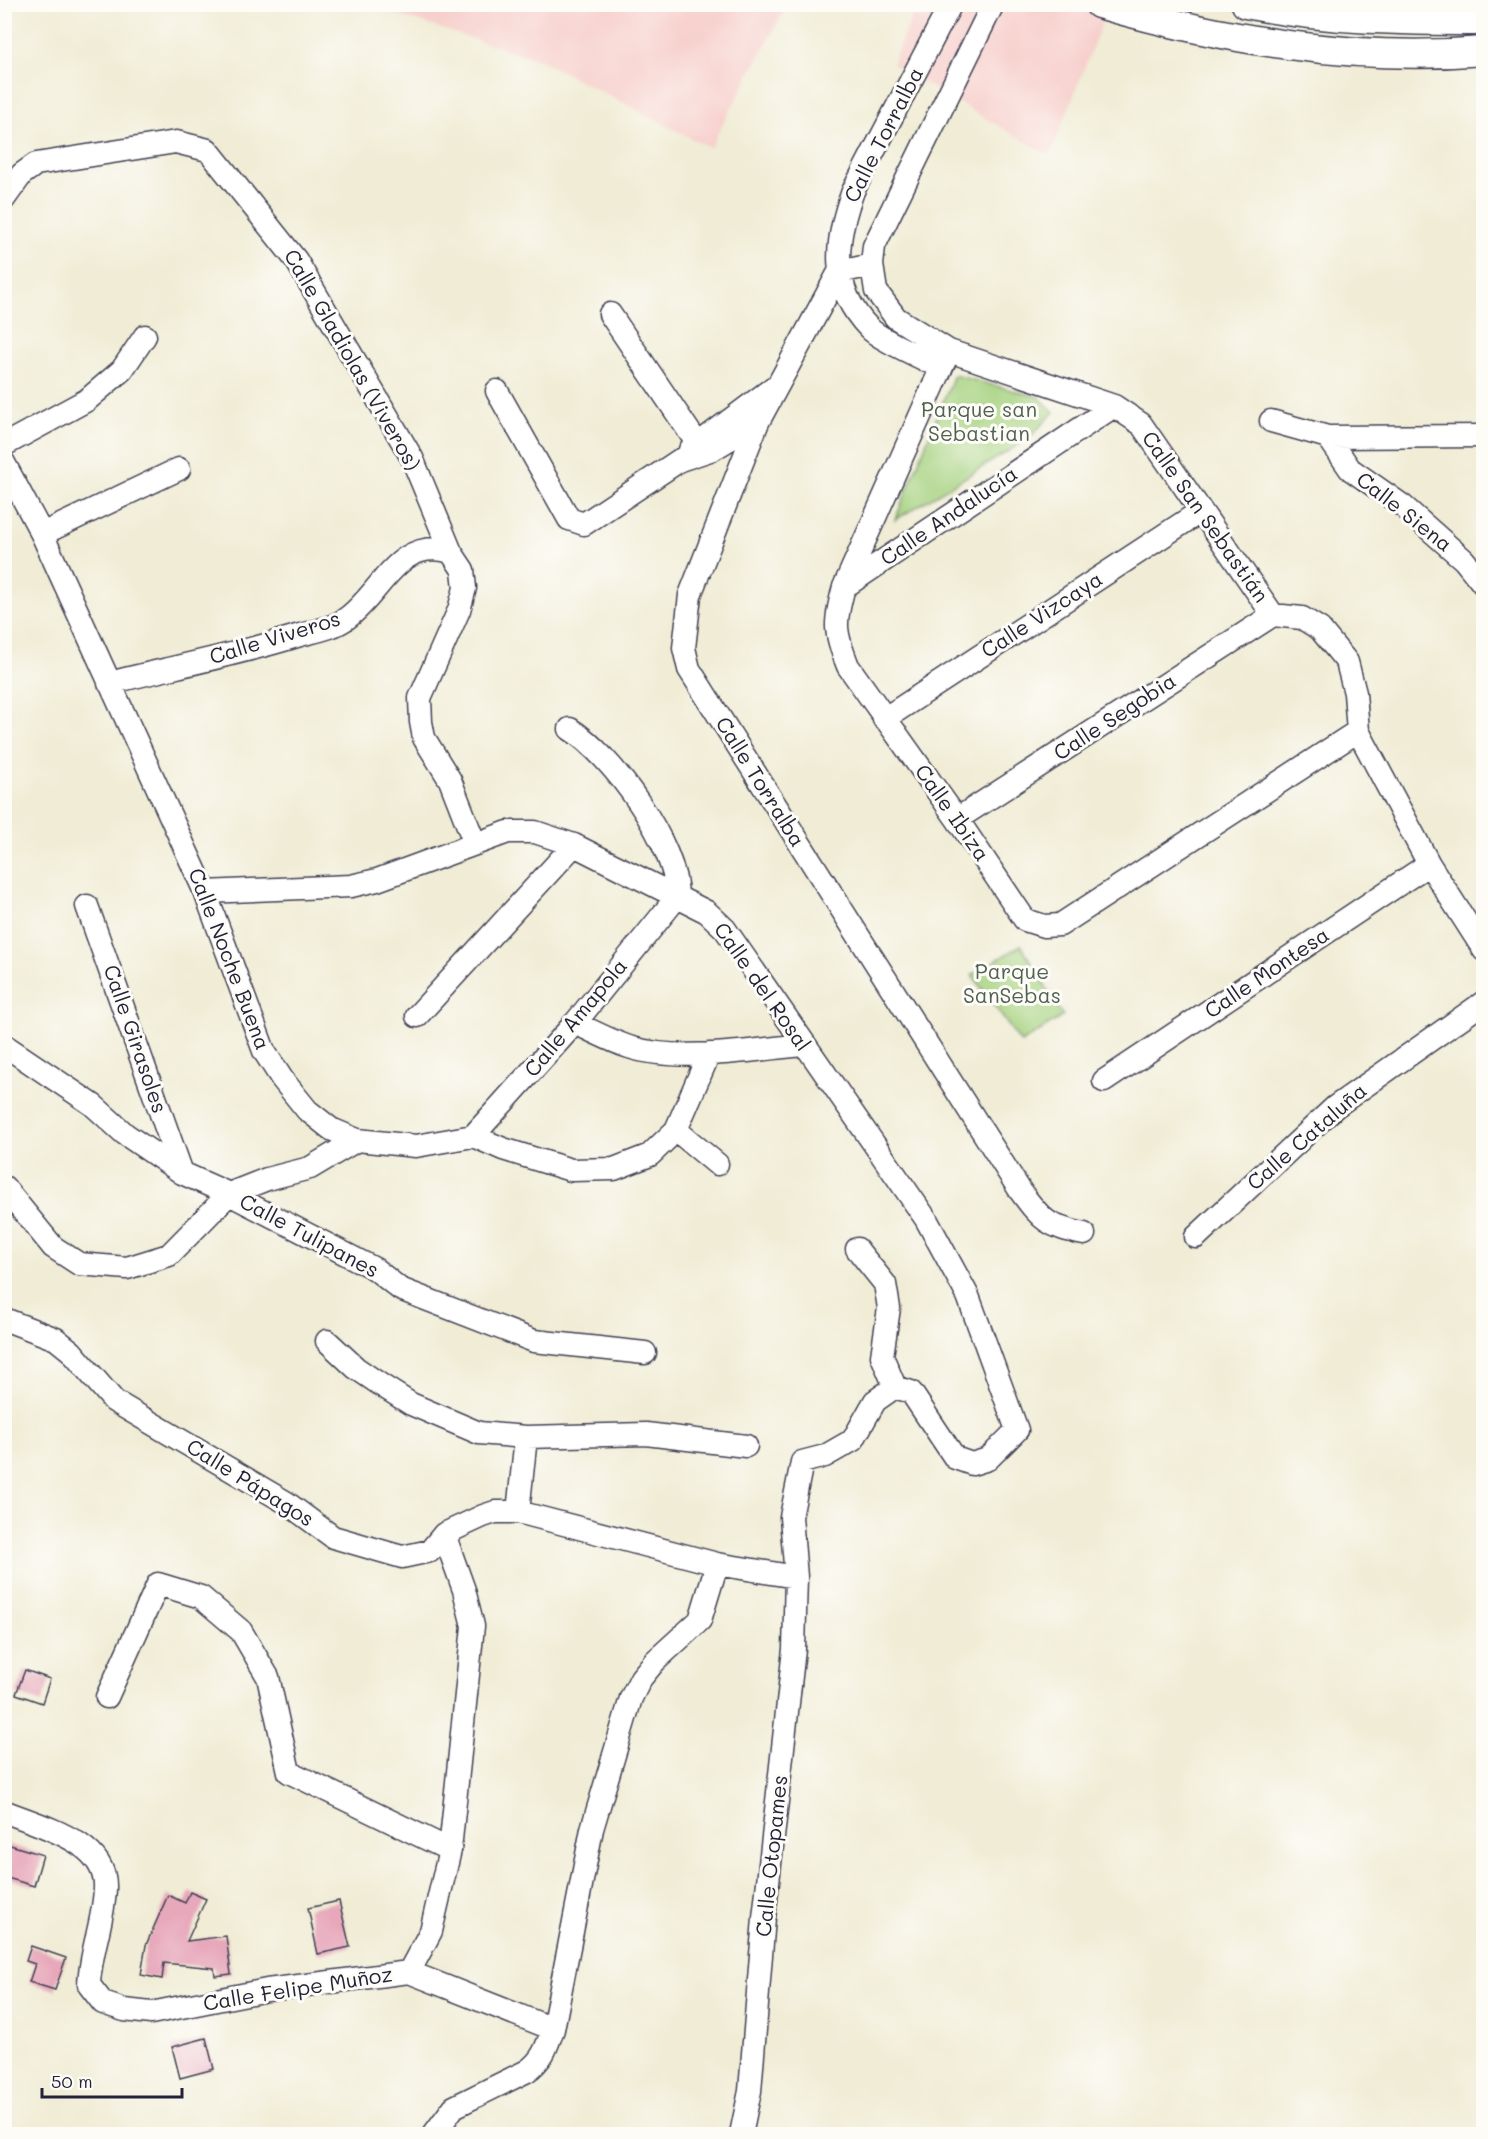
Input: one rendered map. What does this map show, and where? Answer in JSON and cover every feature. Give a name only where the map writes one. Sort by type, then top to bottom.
[{"type":"main road","points":[[1099,4],[1148,18],[1260,43],[1336,51],[1450,54],[1484,51]]},
{"type":"main road","points":[[1246,4],[1288,13],[1359,18],[1484,21]]},
{"type":"street","name":"Calle Torralba","points":[[945,359],[870,329],[845,294],[839,272],[841,224],[853,191],[951,4]]},
{"type":"street","name":"Calle Torralba","points":[[945,359],[896,318],[876,291],[872,265],[874,246],[993,4]]},
{"type":"street","name":"Calle Gladiolas (Viveros)","points":[[4,199],[22,174],[36,164],[176,142],[208,150],[296,260],[412,458],[451,552],[463,570],[465,588],[459,610],[420,698],[421,722],[424,738],[450,780],[475,844]]},
{"type":"street","points":[[839,272],[872,265]]},
{"type":"street","name":"Calle Torralba","points":[[839,272],[758,422],[690,595],[684,648],[689,669],[1021,1192],[1038,1215],[1054,1227],[1084,1234]]},
{"type":"street","points":[[610,314],[697,443]]},
{"type":"street","points":[[4,445],[87,400],[122,370],[145,336]]},
{"type":"street","name":"Calle San Sebastián","points":[[945,359],[1114,406],[1141,424],[1273,615],[1302,618],[1320,629],[1347,662],[1355,693],[1358,731],[1429,864],[1484,950]]},
{"type":"street","name":"Calle Ibiza","points":[[945,359],[844,587],[836,618],[837,639],[848,666],[957,819],[1025,920],[1052,927],[1060,925],[1358,731]]},
{"type":"street","points":[[497,391],[569,519],[573,522],[587,524],[680,460],[697,443],[777,384]]},
{"type":"street","name":"Calle Andalucía","points":[[844,587],[1114,406]]},
{"type":"street","points":[[1271,421],[1328,437],[1484,436]]},
{"type":"street","points":[[680,460],[713,449],[758,422]]},
{"type":"street","name":"Calle Siena","points":[[1328,437],[1350,469],[1403,506],[1464,560],[1483,583]]},
{"type":"street","name":"Calle Noche Buena","points":[[4,463],[42,534],[205,892],[264,1052],[282,1079],[307,1110],[331,1129],[357,1140],[416,1146],[473,1136]]},
{"type":"street","points":[[42,534],[179,469]]},
{"type":"street","name":"Calle Vizcaya","points":[[884,719],[1201,511]]},
{"type":"street","name":"Calle Viveros","points":[[109,683],[284,640],[334,625],[347,618],[407,555],[440,549],[451,552]]},
{"type":"street","name":"Calle Segobia","points":[[957,819],[1273,615]]},
{"type":"street","points":[[570,729],[588,741],[611,765],[650,823],[674,869],[677,897]]},
{"type":"street","name":"Calle del Rosal","points":[[205,892],[351,886],[508,832],[535,832],[574,845],[707,912],[724,929],[931,1229],[968,1296],[1017,1430],[988,1459],[972,1464],[955,1458],[911,1392],[895,1387]]},
{"type":"street","points":[[417,1016],[574,845]]},
{"type":"street","name":"Calle Montesa","points":[[1104,1081],[1429,864]]},
{"type":"street","name":"Calle Amapola","points":[[473,1136],[575,1023],[677,897]]},
{"type":"street","name":"Calle Girasoles","points":[[87,906],[182,1173]]},
{"type":"street","name":"Calle Cataluña","points":[[1196,1237],[1335,1107],[1484,1002]]},
{"type":"street","points":[[575,1023],[630,1047],[709,1054],[803,1045]]},
{"type":"street","name":"Calle Tulipanes","points":[[4,1045],[93,1104],[125,1134],[182,1173],[229,1194],[375,1269],[400,1289],[534,1341],[645,1353]]},
{"type":"street","points":[[473,1136],[503,1149],[571,1170],[614,1169],[650,1155],[676,1130],[709,1054]]},
{"type":"street","points":[[676,1130],[717,1164]]},
{"type":"street","points":[[4,1187],[53,1247],[79,1264],[127,1268],[169,1255],[229,1194],[267,1179],[310,1168],[357,1140]]},
{"type":"street","points":[[857,1249],[885,1284],[890,1308],[882,1356],[895,1387]]},
{"type":"street","name":"Calle Pápagos","points":[[4,1319],[56,1339],[71,1352],[114,1401],[287,1503],[333,1537],[402,1557],[430,1551],[444,1533],[495,1512],[518,1512],[717,1564],[796,1577]]},
{"type":"street","points":[[327,1341],[356,1368],[411,1404],[479,1433],[526,1437],[646,1434],[746,1446]]},
{"type":"street","name":"Calle Otopames","points":[[741,2134],[750,2091],[764,1918],[794,1649],[796,1577],[791,1517],[802,1462],[825,1456],[853,1440],[875,1401],[895,1387]]},
{"type":"street","points":[[518,1512],[526,1437]]},
{"type":"street","name":"Calle Felipe Muñoz","points":[[4,1811],[79,1843],[96,1858],[105,1887],[89,1985],[102,2003],[124,2010],[151,2013],[300,1985],[409,1972],[431,1930],[450,1850],[473,1626],[464,1590],[444,1533]]},
{"type":"street","points":[[434,2134],[454,2107],[538,2063],[553,2029],[592,1829],[631,1698],[641,1678],[655,1661],[700,1620],[717,1564]]},
{"type":"street","points":[[106,1697],[158,1584],[201,1597],[241,1631],[268,1677],[289,1772],[450,1850]]},
{"type":"street","points":[[409,1972],[553,2029]]},
{"type":"shaded area","points":[[367,5],[787,5],[710,148],[542,61]]},
{"type":"shaded area","points":[[917,5],[1109,5],[1050,156],[892,64]]},
{"type":"green space","name":"Parque san Sebastian","points":[[954,375],[1039,397],[1054,412],[1027,440],[895,520]]},
{"type":"green space","name":"Parque SanSebas","points":[[1021,945],[1063,1016],[1021,1043],[972,975]]},
{"type":"building","points":[[25,1670],[50,1679],[42,1703],[16,1694]]},
{"type":"building","points":[[7,1844],[43,1855],[34,1886],[4,1877]]},
{"type":"building","points":[[190,1892],[206,1899],[187,1941],[226,1936],[231,1974],[215,1976],[214,1968],[164,1963],[162,1979],[141,1975],[146,1945],[168,1895],[185,1903]]},
{"type":"building","points":[[339,1901],[350,1947],[318,1954],[308,1908]]},
{"type":"building","points":[[31,1946],[66,1958],[55,1990],[29,1982],[35,1964],[26,1961]]},
{"type":"building","points":[[206,2038],[214,2069],[180,2078],[172,2047]]}]
